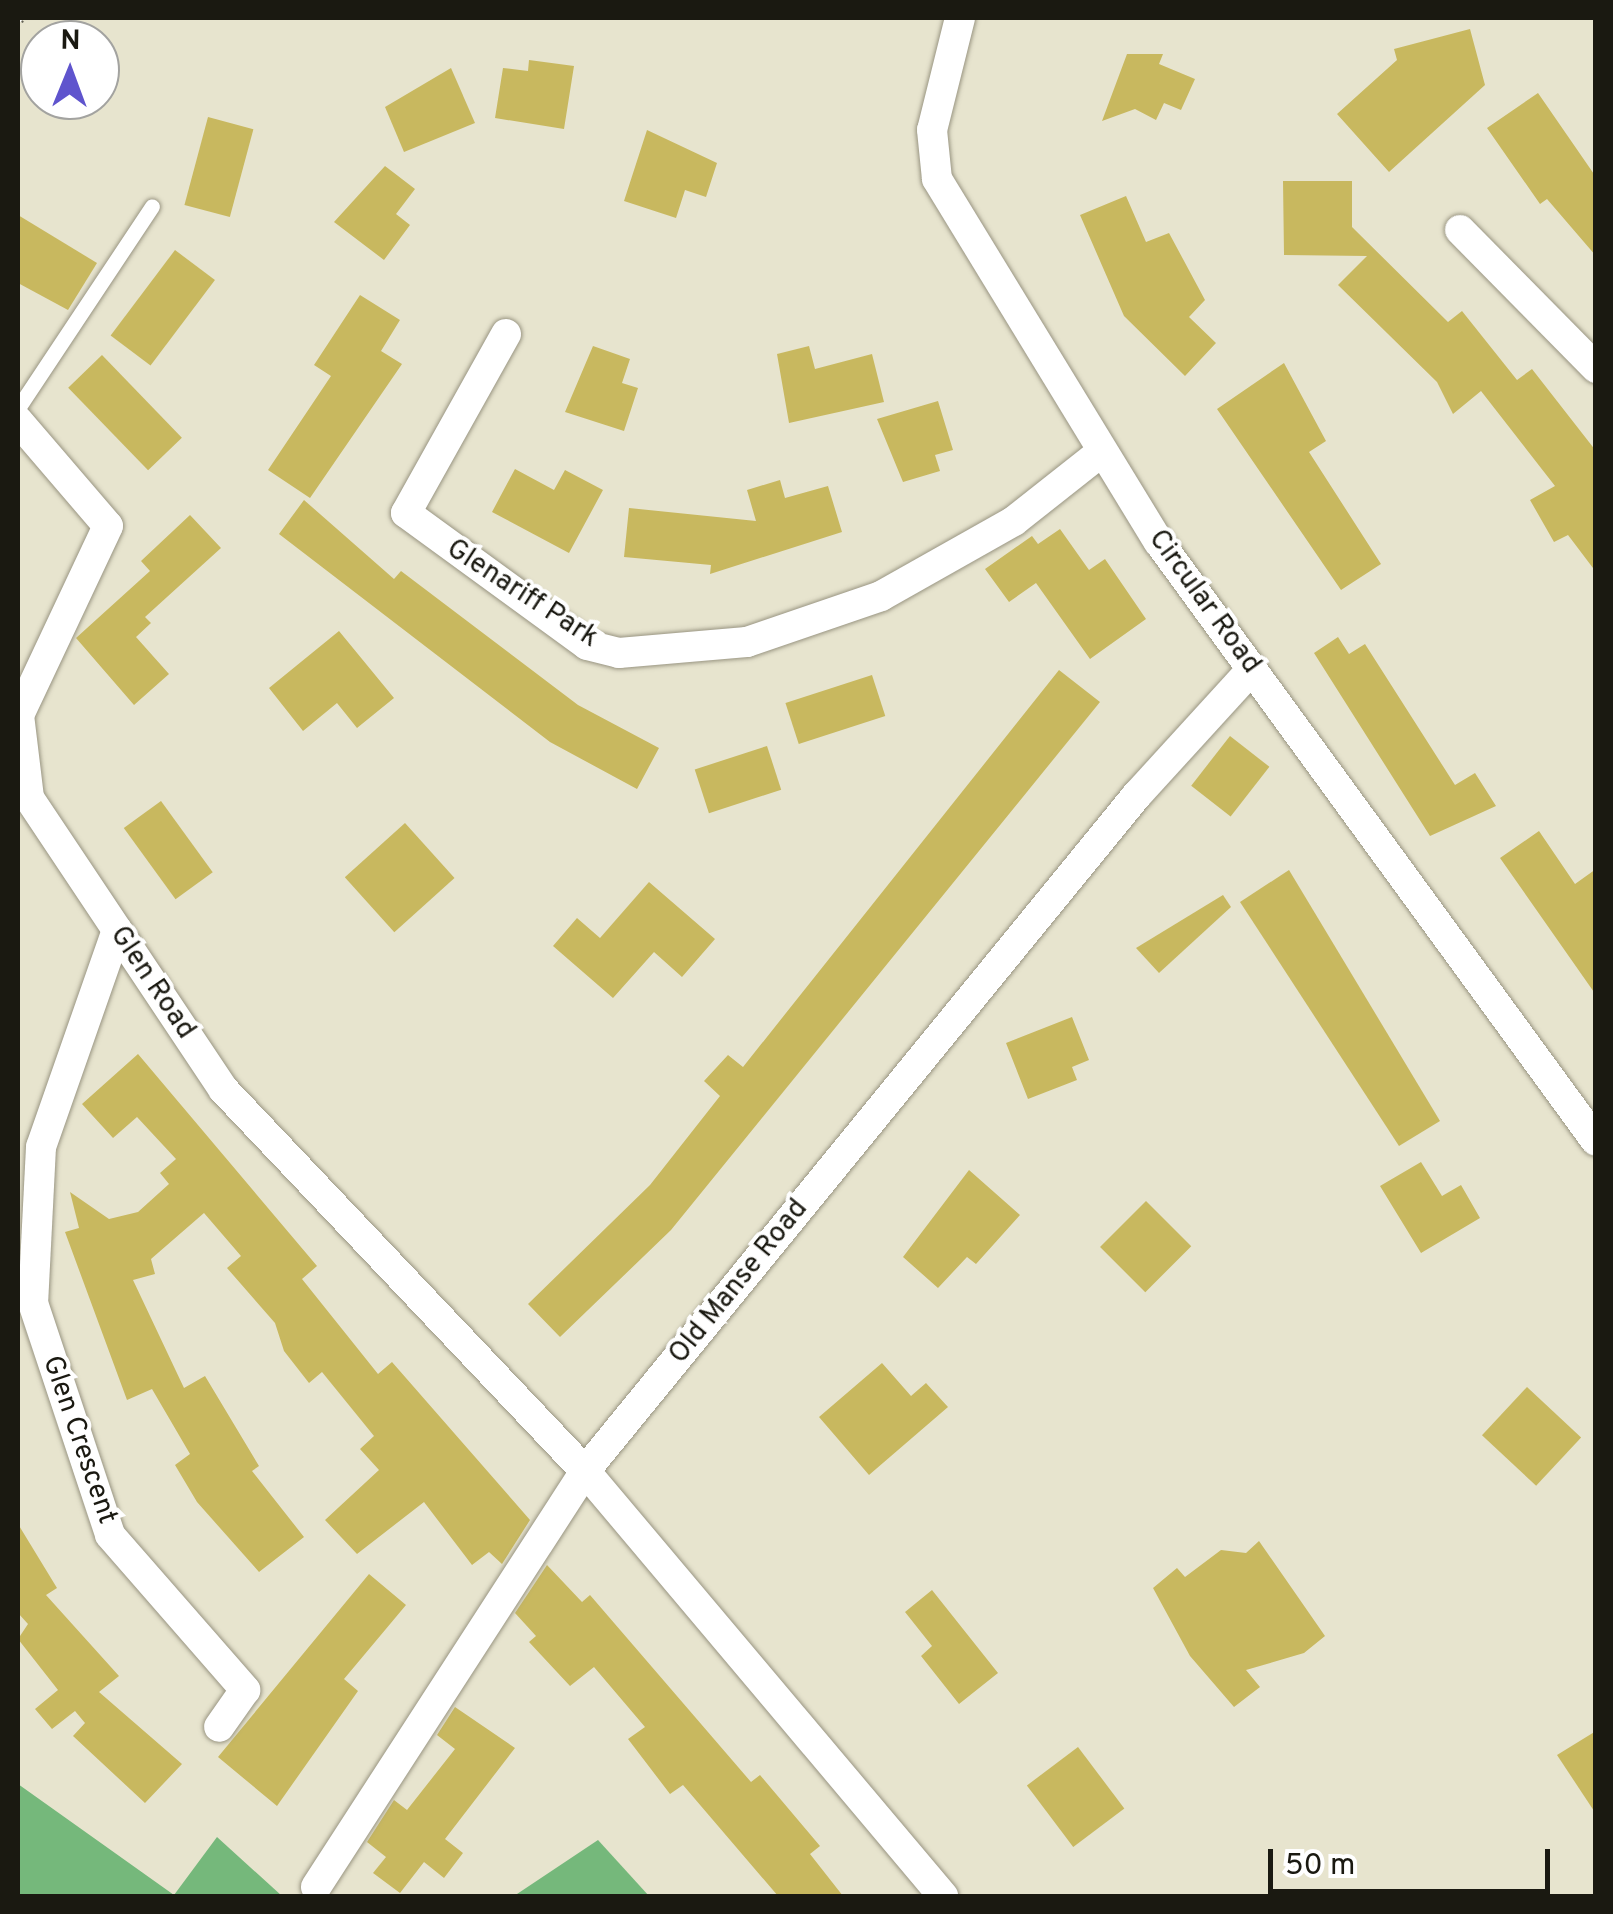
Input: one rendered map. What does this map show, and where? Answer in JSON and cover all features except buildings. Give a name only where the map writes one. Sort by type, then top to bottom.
[{"type":"street","name":"Circular Road","points":[[960,18],[936,98],[937,179],[1100,453],[1252,669],[1596,1141]]},
{"type":"street","points":[[1460,230],[1596,368]]},
{"type":"street","name":"Glenariff Park","points":[[506,334],[406,513],[587,645],[619,653],[746,642],[880,596],[1014,521],[1100,453]]},
{"type":"street","name":"Glen Road","points":[[18,421],[108,526],[19,715],[30,798],[224,1089],[585,1471]]},
{"type":"street","name":"Old Manse Road","points":[[316,1888],[585,1471],[1136,795],[1252,669]]},
{"type":"street","name":"Glen Crescent","points":[[117,930],[42,1147],[32,1303],[110,1534],[244,1690],[219,1727]]},
{"type":"street","points":[[585,1471],[943,1896]]},
{"type":"lane","points":[[18,408],[152,206]]},
{"type":"green space","points":[[18,1784],[174,1895],[217,1837],[282,1896],[18,1896]]},
{"type":"green space","points":[[598,1840],[649,1896],[514,1896]]}]
